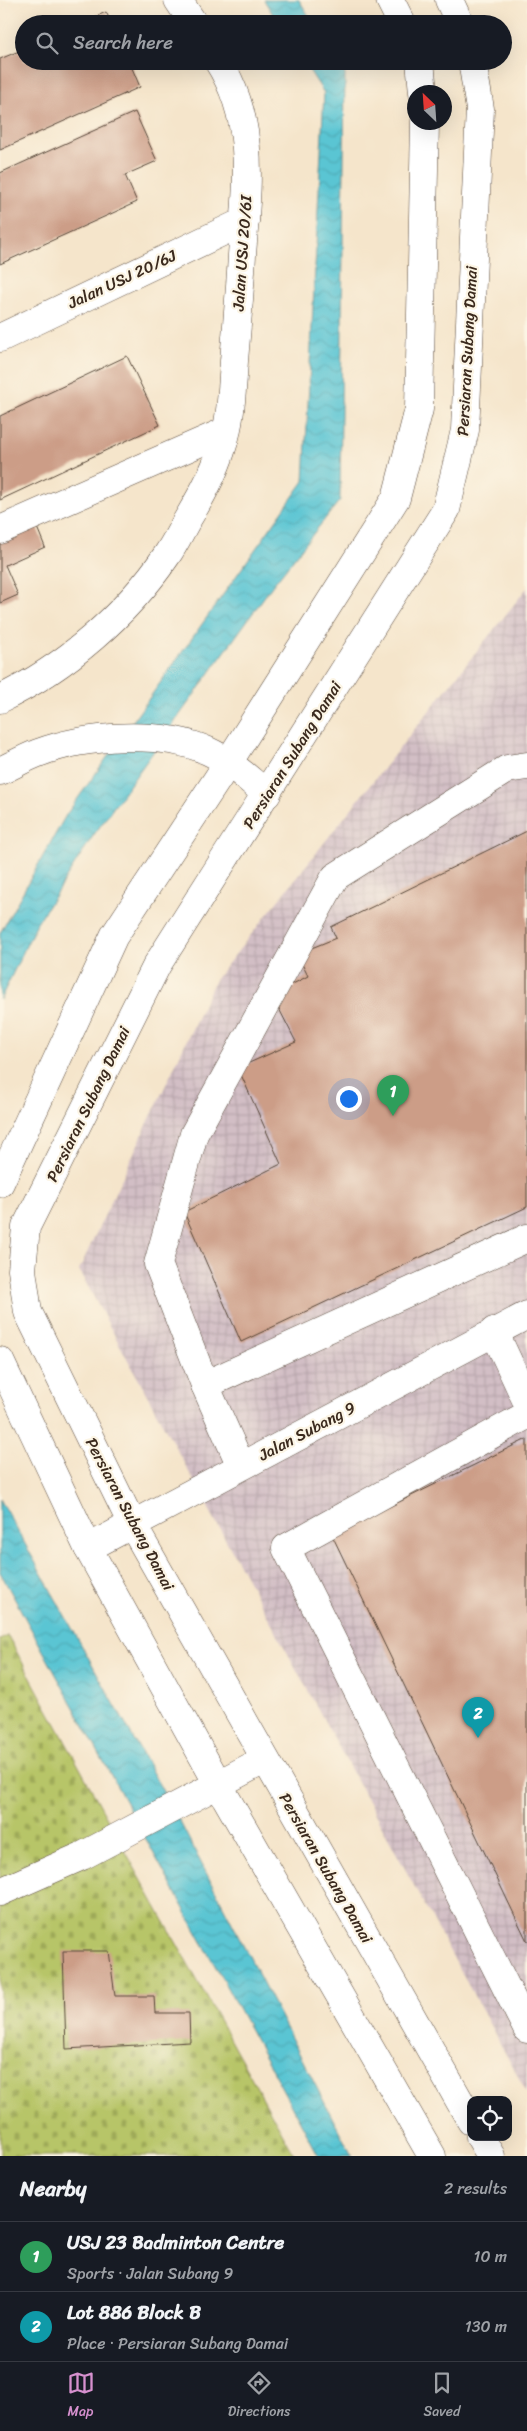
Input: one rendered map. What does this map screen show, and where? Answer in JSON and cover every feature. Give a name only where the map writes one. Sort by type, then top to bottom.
[{"type":"street","points":[[178,0],[188,15]]},
{"type":"street","points":[[390,0],[398,15]]},
{"type":"street","points":[[449,0],[456,15]]},
{"type":"street","name":"Jalan USJ 20/6I","points":[[0,699],[26,687],[80,647],[128,604],[167,555],[204,491],[224,441],[231,410],[245,221],[248,148],[243,117],[230,79],[224,70]]},
{"type":"street","points":[[421,70],[423,85]]},
{"type":"street","name":"Persiaran Subang Damai","points":[[467,2114],[264,1760],[132,1524],[28,1312],[22,1270],[26,1227],[157,965],[446,510],[465,430],[480,109],[474,70]]},
{"type":"street","points":[[0,1184],[114,936],[219,757],[396,498],[419,409],[425,130]]},
{"type":"street","name":"Jalan USJ 20/6J","points":[[0,338],[245,221]]},
{"type":"street","points":[[0,530],[224,441]]},
{"type":"street","points":[[0,771],[39,753],[72,744],[110,738],[148,739],[182,742],[219,757],[267,794]]},
{"type":"street","points":[[241,1466],[205,1385],[158,1264],[194,1134],[335,877],[507,769],[527,766]]},
{"type":"street","points":[[205,1385],[527,1238]]},
{"type":"street","name":"Jalan Subang 9","points":[[88,1548],[527,1315]]},
{"type":"street","points":[[494,1331],[527,1402]]},
{"type":"street","points":[[0,1361],[88,1548],[218,1784],[432,2156]]},
{"type":"street","points":[[527,1416],[286,1548],[527,2029]]},
{"type":"street","points":[[0,1892],[118,1838],[195,1799],[218,1784],[264,1760]]},
{"type":"street","points":[[482,2141],[491,2156]]},
{"type":"shaded area","points":[[527,588],[527,2093],[79,1270],[215,980]]},
{"type":"green space","points":[[8,1636],[295,2156],[0,2156],[0,1640]]},
{"type":"water","points":[[264,0],[299,0],[308,15],[273,15]]},
{"type":"water","points":[[309,70],[343,70],[345,74],[340,500],[272,586],[93,836],[37,923],[0,1000],[0,933],[66,815],[304,481],[324,93]]},
{"type":"water","points":[[0,1499],[180,1822],[352,2156],[319,2156],[0,1572]]},
{"type":"building","points":[[15,53],[15,70],[133,70],[140,87],[0,150],[0,59]]},
{"type":"building","points":[[135,112],[157,161],[125,175],[137,202],[0,264],[0,173]]},
{"type":"building","points":[[127,356],[160,425],[0,500],[0,416]]},
{"type":"building","points":[[34,520],[45,547],[5,565],[18,595],[0,603],[0,535]]},
{"type":"building","points":[[527,831],[527,1207],[241,1342],[184,1212],[281,1164],[238,1068],[296,1042],[272,995],[308,976],[297,954],[336,938],[331,927]]},
{"type":"building","points":[[527,1439],[527,1941],[332,1535]]},
{"type":"building","points":[[63,1951],[109,1951],[115,1996],[154,1996],[155,2013],[189,2013],[190,2042],[66,2049]]},
{"type":"place","name":"USJ 23 Badminton Centre","points":[[393,1116]]},
{"type":"place","name":"Lot 886 Block B","points":[[478,1738]]}]
